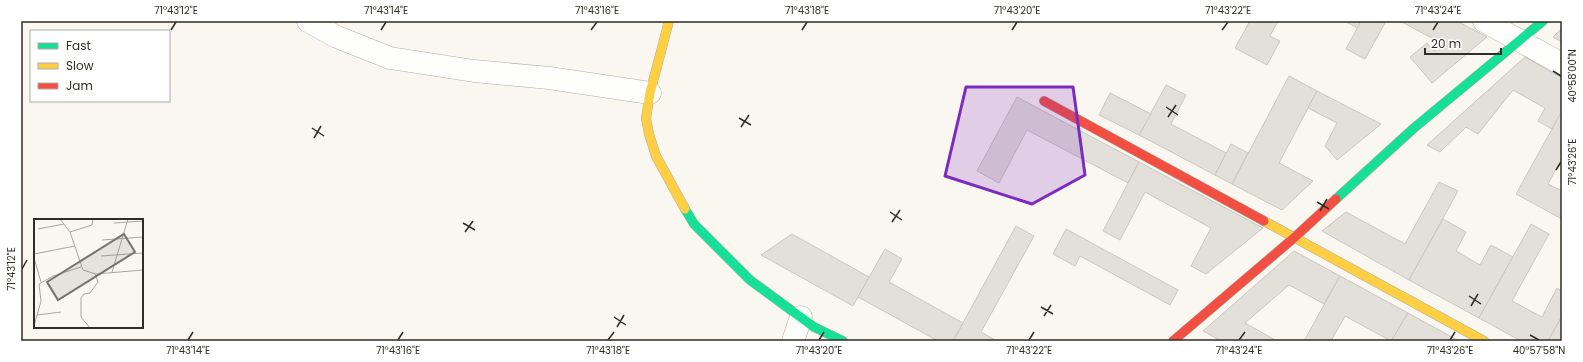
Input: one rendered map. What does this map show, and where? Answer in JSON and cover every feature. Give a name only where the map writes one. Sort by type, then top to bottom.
[{"type":"street","points":[[308,21],[337,38],[390,58],[474,70],[549,78],[650,93]]},
{"type":"street","points":[[670,21],[650,93],[646,118],[656,156],[694,224],[750,280],[814,327],[843,341]]},
{"type":"street","points":[[1484,21],[1562,64]]},
{"type":"street","points":[[1174,341],[1295,237],[1414,128],[1543,21]]},
{"type":"street","points":[[1044,101],[1484,341]]},
{"type":"street","points":[[793,341],[801,318]]},
{"type":"highlighted area","points":[[966,87],[1073,87],[1085,175],[1032,204],[945,176]]},
{"type":"building","points":[[1250,21],[1278,21],[1270,36],[1280,41],[1267,65],[1235,48]]},
{"type":"building","points":[[1344,21],[1361,21],[1358,28]]},
{"type":"building","points":[[1361,21],[1386,21],[1365,59],[1346,49]]},
{"type":"building","points":[[1400,21],[1457,21],[1487,37],[1432,83],[1410,57],[1427,43],[1434,51],[1443,44]]},
{"type":"building","points":[[1562,28],[1562,42],[1553,37]]},
{"type":"building","points":[[1525,57],[1562,78],[1562,111],[1552,129],[1538,121],[1545,108],[1513,90],[1478,134],[1466,127],[1440,152],[1427,145]]},
{"type":"building","points":[[1289,76],[1317,91],[1279,163],[1313,181],[1282,210],[1232,184]]},
{"type":"building","points":[[1166,85],[1186,95],[1171,124],[1226,153],[1215,175],[1139,135]]},
{"type":"building","points":[[1317,91],[1381,124],[1337,160],[1325,146],[1337,123],[1308,108]]},
{"type":"building","points":[[1110,93],[1151,114],[1139,135],[1099,115]]},
{"type":"building","points":[[1017,97],[1139,162],[1128,183],[1027,130],[999,183],[977,171]]},
{"type":"building","points":[[1562,111],[1562,158],[1548,184],[1562,191],[1562,219],[1516,194]]},
{"type":"building","points":[[1231,144],[1248,153],[1232,184],[1215,175]]},
{"type":"building","points":[[1139,162],[1263,228],[1206,274],[1191,266],[1211,228],[1145,192],[1120,240],[1103,231]]},
{"type":"building","points":[[1439,182],[1458,191],[1409,280],[1322,231],[1346,212],[1405,244]]},
{"type":"building","points":[[1443,219],[1466,232],[1456,251],[1480,265],[1491,245],[1513,257],[1479,318],[1409,280]]},
{"type":"building","points":[[1531,224],[1549,234],[1512,301],[1542,317],[1557,288],[1562,291],[1562,316],[1548,341],[1521,341],[1479,318]]},
{"type":"building","points":[[1016,226],[1034,236],[981,332],[997,341],[953,341]]},
{"type":"building","points":[[1066,229],[1178,290],[1170,305],[1080,256],[1075,266],[1053,254]]},
{"type":"building","points":[[792,234],[869,277],[853,306],[761,255]]},
{"type":"building","points":[[885,249],[902,259],[889,282],[963,323],[953,341],[938,341],[858,297]]},
{"type":"building","points":[[1294,251],[1340,276],[1324,304],[1289,285],[1245,323],[1277,341],[1221,341],[1203,331]]},
{"type":"building","points":[[1340,276],[1408,313],[1391,341],[1345,316],[1331,341],[1304,341]]},
{"type":"building","points":[[1408,313],[1459,341],[1391,341]]},
{"type":"building","points":[[1562,316],[1562,341],[1548,341]]},
{"type":"traffic: fast","points":[[1336,199],[1414,128],[1543,21]]},
{"type":"traffic: fast","points":[[685,209],[694,224],[750,280],[814,327],[843,341]]},
{"type":"traffic: slow","points":[[669,21],[650,93],[646,118],[656,156],[685,209]]},
{"type":"traffic: slow","points":[[1264,221],[1484,341]]},
{"type":"traffic: jam","points":[[1044,101],[1264,221]]},
{"type":"traffic: jam","points":[[1173,341],[1295,237],[1336,199]]}]
